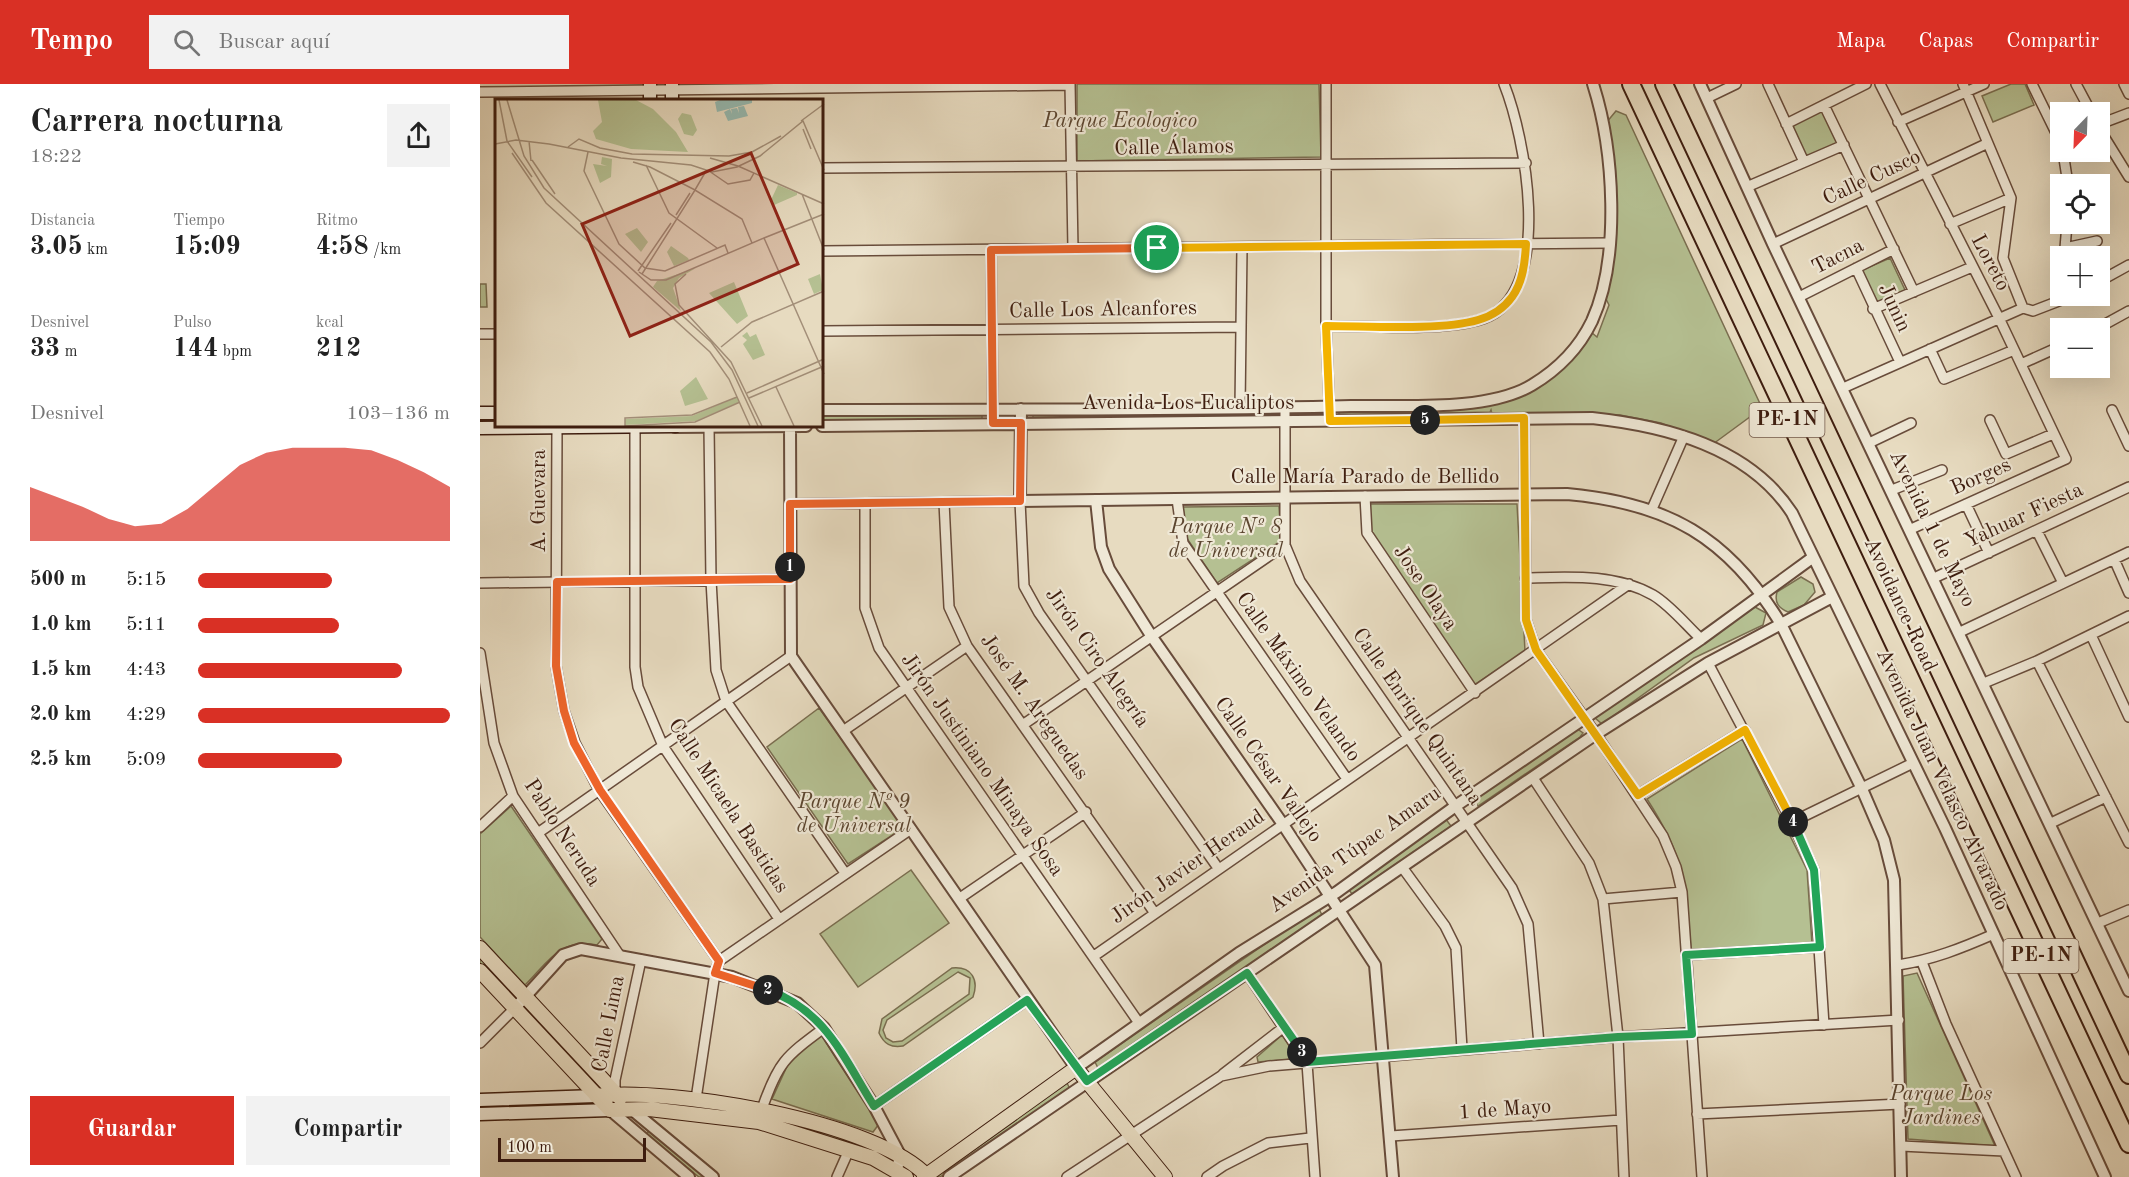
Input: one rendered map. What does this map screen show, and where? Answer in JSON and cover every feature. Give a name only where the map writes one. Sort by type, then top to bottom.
[{"type":"highway","name":"Avoidance Road","points":[[1631,84],[2129,1144]]},
{"type":"highway","name":"Avoidance Road","points":[[1664,84],[2129,1075]]},
{"type":"main road","points":[[480,428],[495,428]]},
{"type":"main road","points":[[480,948],[631,1109]]},
{"type":"main road","points":[[480,971],[610,1110]]},
{"type":"main road","points":[[1076,1068],[1165,1177]]},
{"type":"main road","name":"Avenida Túpac Amaru","points":[[926,1176],[1076,1068]]},
{"type":"main road","points":[[480,1100],[615,1094],[696,1099],[762,1109],[855,1136],[900,1155],[926,1176]]},
{"type":"main road","points":[[480,1114],[631,1109],[694,1113],[759,1122],[873,1158],[901,1173]]},
{"type":"street","points":[[1326,84],[1326,326],[1330,421]]},
{"type":"street","points":[[1326,326],[1441,325],[1477,321],[1490,315],[1512,297],[1518,286],[1526,244],[1526,163],[1517,121],[1504,84]]},
{"type":"street","name":"Avenida Los Eucaliptos","points":[[824,410],[1285,408],[1444,404],[1502,397],[1529,387],[1550,374],[1571,354],[1592,321],[1602,287],[1610,243],[1608,169],[1604,130],[1593,84]]},
{"type":"street","name":"Avenida 1 de Mayo","points":[[1700,84],[1749,186],[1773,244],[1911,529],[2129,991]]},
{"type":"street","points":[[1707,98],[1736,84]]},
{"type":"street","points":[[1768,84],[1804,162]]},
{"type":"street","points":[[1786,124],[1866,84]]},
{"type":"street","name":"Loreto","points":[[1881,84],[1924,174],[1999,318],[2066,459]]},
{"type":"street","points":[[1898,122],[1965,87],[1984,84]]},
{"type":"street","points":[[2034,84],[2050,119]]},
{"type":"street","points":[[2076,84],[2086,102]]},
{"type":"street","points":[[2124,84],[2129,94]]},
{"type":"street","points":[[480,92],[650,92],[1070,85],[1073,249]]},
{"type":"street","points":[[1965,87],[1986,144],[2011,198],[2003,258],[2023,308]]},
{"type":"street","points":[[752,89],[752,99]]},
{"type":"street","points":[[1824,105],[1914,291]]},
{"type":"street","points":[[2110,120],[2129,113]]},
{"type":"street","name":"Calle Cusco","points":[[1773,244],[1986,144]]},
{"type":"street","points":[[1749,186],[1844,145]]},
{"type":"street","points":[[2110,146],[2129,177]]},
{"type":"street","name":"Calle Álamos","points":[[824,168],[1526,163]]},
{"type":"street","points":[[1950,225],[2011,198]]},
{"type":"street","points":[[2066,234],[2065,248],[2097,240]]},
{"type":"street","points":[[824,251],[1610,243]]},
{"type":"street","points":[[1240,408],[1242,248]]},
{"type":"street","name":"Tacna","points":[[1799,297],[1894,249]]},
{"type":"street","points":[[991,250],[993,423]]},
{"type":"street","points":[[2110,275],[2129,265]]},
{"type":"street","points":[[1874,309],[1972,267]]},
{"type":"street","name":"Junin","points":[[1856,268],[1900,362]]},
{"type":"street","points":[[1843,388],[2023,308],[2033,311],[2050,306]]},
{"type":"street","points":[[2110,321],[2129,311]]},
{"type":"street","name":"Calle Los Alcanfores","points":[[824,331],[1241,327]]},
{"type":"street","points":[[1930,349],[1944,380],[2014,350]]},
{"type":"street","points":[[2021,364],[2050,351]]},
{"type":"street","name":"Calle Enrique Quintana","points":[[1285,408],[1285,545],[1300,582],[1410,737],[1512,888],[1528,924],[1539,1044]]},
{"type":"street","name":"Jirón Ciro Alegría","points":[[1021,409],[1020,501],[1024,586],[1039,613],[1089,681],[1218,868]]},
{"type":"street","points":[[2112,410],[2129,446]]},
{"type":"street","points":[[1524,418],[1526,620],[1536,650],[1638,795],[1670,850],[1682,892],[1702,1177]]},
{"type":"street","name":"Avenida Los Eucaliptos","points":[[824,426],[1524,418],[1592,418],[1630,422],[1684,436],[1715,448],[1738,462],[1781,496],[1792,513],[1832,597]]},
{"type":"street","points":[[1990,420],[2006,454],[2053,434]]},
{"type":"street","points":[[1869,443],[1911,423]]},
{"type":"street","name":"A. Guevara","points":[[557,428],[556,666],[564,711],[574,743],[600,790],[719,961]]},
{"type":"street","name":"Calle Micaela Bastidas","points":[[634,428],[634,667],[641,694],[663,746],[779,919]]},
{"type":"street","points":[[709,428],[711,580],[716,670],[726,701],[845,873]]},
{"type":"street","points":[[790,428],[791,656],[1076,1068]]},
{"type":"street","points":[[1652,509],[1684,436]]},
{"type":"street","name":"Borges","points":[[1911,529],[2066,459]]},
{"type":"street","points":[[1892,490],[1942,470]]},
{"type":"street","name":"Yahuar Fiesta","points":[[1934,578],[2129,487]]},
{"type":"street","name":"Calle María Parado de Bellido","points":[[790,504],[1567,494],[1610,498],[1652,509],[1694,530],[1732,558],[1763,594],[1781,624],[1862,789],[1884,840],[1894,880],[1898,965],[1901,1177]]},
{"type":"street","name":"Jose Olaya","points":[[1365,496],[1367,533],[1475,693]]},
{"type":"street","name":"Calle Máximo Velando","points":[[1177,499],[1183,543],[1347,779]]},
{"type":"street","name":"Calle César Vallejo","points":[[1096,500],[1101,547],[1109,569],[1152,637],[1282,823],[1376,965],[1393,1177]]},
{"type":"street","name":"José M. Areguedas","points":[[944,502],[949,607],[967,646],[1086,812],[1154,912]]},
{"type":"street","name":"Jirón Justiniano Minaya Sosa","points":[[865,503],[865,608],[879,648],[1139,1023]]},
{"type":"street","points":[[1966,504],[1989,553]]},
{"type":"street","points":[[2037,531],[2063,583]]},
{"type":"street","points":[[1024,724],[1285,545]]},
{"type":"street","points":[[1960,632],[2129,552]]},
{"type":"street","name":"Avenida Túpac Amaru","points":[[1076,1068],[1239,953],[1331,896],[1583,717],[1701,639],[1812,558]]},
{"type":"street","points":[[2114,559],[2129,593]]},
{"type":"street","points":[[1525,578],[1577,577],[1629,584],[1654,596],[1701,639]]},
{"type":"street","points":[[480,583],[790,579]]},
{"type":"street","name":"Jirón Javier Heraud","points":[[1094,956],[1154,912],[1475,693],[1629,584]]},
{"type":"street","name":"Avenida Túpac Amaru","points":[[949,1177],[1596,734],[1708,663],[1832,597]]},
{"type":"street","name":"Avenida Juan Velasco Alvarado","points":[[1832,597],[1994,934],[2105,1177]]},
{"type":"street","points":[[1984,683],[2037,661],[2129,616]]},
{"type":"street","points":[[2091,635],[2129,717]]},
{"type":"street","points":[[843,731],[967,646]]},
{"type":"street","name":"Pablo Neruda","points":[[480,656],[488,715],[503,773],[513,796],[620,956]]},
{"type":"street","points":[[538,833],[791,656]]},
{"type":"street","points":[[2037,661],[2129,843]]},
{"type":"street","points":[[1708,663],[1745,730],[1814,870],[1824,1025]]},
{"type":"street","points":[[480,722],[488,715]]},
{"type":"street","points":[[1638,795],[1745,730]]},
{"type":"street","points":[[1792,822],[1913,762]]},
{"type":"street","points":[[1533,778],[1589,863],[1603,899],[1618,1037],[1624,1177]]},
{"type":"street","points":[[480,827],[513,796]]},
{"type":"street","points":[[2050,823],[2106,797]]},
{"type":"street","points":[[960,898],[1086,812]]},
{"type":"street","points":[[696,1099],[715,973],[719,961],[911,829]]},
{"type":"street","points":[[1402,867],[1445,926],[1456,948],[1462,1048]]},
{"type":"street","points":[[1603,899],[1682,892]]},
{"type":"street","points":[[2098,923],[2129,910]]},
{"type":"street","points":[[1898,965],[1922,962],[1994,934]]},
{"type":"street","points":[[1686,955],[1820,947]]},
{"type":"street","points":[[480,1042],[526,997],[563,955],[572,951],[581,949],[715,973],[797,1003],[824,1028],[874,1106],[900,1155],[901,1173]]},
{"type":"street","name":"Calle Lima","points":[[615,1094],[615,1080],[640,960]]},
{"type":"street","points":[[1922,962],[1946,1024],[2016,1177]]},
{"type":"street","points":[[1247,973],[1307,1062],[1310,1138],[1315,1177]]},
{"type":"street","points":[[874,1106],[1027,1000]]},
{"type":"street","points":[[1221,1076],[1269,1066],[1384,1054],[1899,1020]]},
{"type":"street","points":[[1067,1177],[1221,1076],[1284,1027]]},
{"type":"street","points":[[762,1109],[771,1084],[786,1057],[824,1028]]},
{"type":"street","points":[[1697,1114],[1900,1104]]},
{"type":"street","points":[[631,1109],[713,1177]]},
{"type":"street","points":[[610,1110],[689,1177]]},
{"type":"street","name":"1 de Mayo","points":[[1391,1136],[1621,1120]]},
{"type":"street","points":[[1207,1177],[1223,1166],[1268,1143],[1310,1138]]},
{"type":"street","points":[[1901,1146],[2004,1151]]},
{"type":"street","points":[[837,1177],[849,1150]]},
{"type":"green space","name":"Parque Ecologico","points":[[1077,84],[1319,84],[1321,157],[1077,161]]},
{"type":"green space","points":[[2011,84],[2025,84],[2034,105],[1993,122],[1982,96]]},
{"type":"green space","points":[[1821,109],[1838,145],[1807,159],[1791,124]]},
{"type":"green space","points":[[1616,111],[1626,115],[1762,408],[1713,444],[1661,423],[1620,415],[1492,414],[1491,410],[1490,412],[1339,415],[1339,411],[1420,411],[1503,401],[1549,380],[1567,364],[1591,332],[1597,337],[1609,305],[1605,297],[1610,267],[1606,123]]},
{"type":"green space","points":[[1890,258],[1905,290],[1875,305],[1860,271]]},
{"type":"green space","points":[[480,284],[486,284],[487,307],[480,307]]},
{"type":"green space","points":[[1277,411],[1275,416],[1033,418],[1033,414]]},
{"type":"green space","points":[[982,414],[982,419],[824,421],[824,416]]},
{"type":"green space","points":[[1368,504],[1517,504],[1525,651],[1474,685],[1368,528]]},
{"type":"green space","name":"Parque Nº 8 de Universal","points":[[1279,506],[1281,541],[1217,583],[1186,537],[1183,507]]},
{"type":"green space","points":[[1801,577],[1813,584],[1815,592],[1804,605],[1788,612],[1778,605],[1777,592]]},
{"type":"green space","points":[[1755,607],[1766,613],[1763,625],[1694,658],[1602,724],[1594,717]]},
{"type":"green space","name":"Parque Nº 9 de Universal","points":[[819,708],[905,827],[848,864],[767,747]]},
{"type":"green space","points":[[1576,728],[1583,733],[1580,737],[1478,806],[1473,799]]},
{"type":"green space","points":[[1742,739],[1807,870],[1812,944],[1691,951],[1685,889],[1681,872],[1669,838],[1647,799]]},
{"type":"green space","points":[[511,806],[602,939],[597,945],[584,944],[564,948],[556,953],[525,985],[480,937],[480,834]]},
{"type":"green space","points":[[1445,818],[1451,826],[1352,894],[1347,887]]},
{"type":"green space","points":[[911,870],[949,923],[858,987],[820,934]]},
{"type":"green space","points":[[1318,907],[1322,915],[1098,1068],[1095,1062]]},
{"type":"green space","points":[[480,956],[605,1088],[597,1092],[480,966]]},
{"type":"green space","points":[[952,968],[965,969],[972,975],[975,985],[973,997],[903,1046],[891,1046],[883,1040],[879,1033],[882,1019]],"holes":[[[958,972],[970,978],[969,994],[902,1041],[893,1042],[886,1038],[883,1030],[887,1020]]]},
{"type":"green space","name":"Parque Los Jardines","points":[[1917,973],[1995,1146],[1908,1139],[1903,976]]},
{"type":"green space","points":[[820,1033],[879,1124],[873,1132],[772,1099],[789,1062]]},
{"type":"green space","points":[[1282,1035],[1294,1053],[1295,1059],[1258,1062],[1257,1057]]},
{"type":"green space","points":[[1066,1081],[1070,1089],[940,1177],[931,1177]]},
{"type":"green space","points":[[592,1100],[595,1107],[480,1109],[480,1103]]},
{"type":"green space","points":[[640,1100],[766,1114],[876,1147],[876,1152],[640,1104]]},
{"type":"green space","points":[[649,1130],[709,1177],[699,1177],[646,1136]]},
{"type":"route","points":[[1526,244],[1522,276],[1512,297],[1500,309],[1477,321],[1441,325],[1326,326],[1330,421],[1524,418],[1526,620],[1536,650],[1638,795],[1745,730],[1814,870],[1820,947],[1686,955],[1692,1034],[1462,1048],[1307,1062],[1247,973],[1087,1081],[1027,1000],[874,1106],[824,1028],[810,1012],[780,995],[715,973],[719,961],[600,790],[574,743],[564,711],[556,666],[557,582],[790,579],[790,504],[1020,501],[1021,423],[993,423],[991,250],[1157,248],[1526,244]]}]
